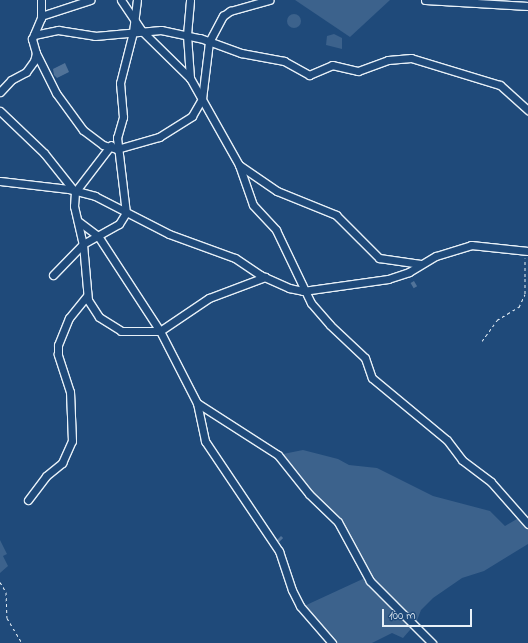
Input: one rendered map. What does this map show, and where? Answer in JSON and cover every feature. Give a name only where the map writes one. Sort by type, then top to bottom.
[{"type":"street","points":[[41,0],[41,16],[32,39],[36,53],[56,93],[83,130],[113,148],[159,137],[174,130],[192,116],[202,99],[209,42],[223,16],[230,11],[269,0]]},
{"type":"street","points":[[41,16],[90,0]]},
{"type":"street","points":[[122,0],[134,21],[142,31],[190,78],[239,165],[251,201],[276,230],[287,250],[303,290],[330,325],[365,358],[372,378],[447,440],[462,460],[491,482],[528,524]]},
{"type":"street","points":[[137,0],[133,32],[120,83],[122,117],[117,138],[113,148],[75,192],[74,206],[83,244],[87,296],[99,317],[121,331],[160,331],[209,298],[264,277]]},
{"type":"street","points":[[190,0],[187,35],[190,78]]},
{"type":"street","points":[[425,0],[528,6]]},
{"type":"street","points":[[34,35],[58,30],[95,36],[161,30],[187,35],[241,53],[284,61],[309,74],[332,65],[358,71],[372,64],[402,58],[430,62],[500,85],[528,110]]},
{"type":"street","points":[[0,92],[11,80],[30,68],[36,53]]},
{"type":"street","points":[[0,111],[44,153],[75,192]]},
{"type":"street","points":[[52,275],[83,244],[119,224],[126,213],[113,148]]},
{"type":"street","points":[[239,165],[277,192],[336,215],[379,258],[421,264]]},
{"type":"street","points":[[0,181],[95,196],[169,234],[235,258],[264,277],[289,288],[303,290],[351,283],[373,283],[409,272],[436,256],[471,245],[528,252]]},
{"type":"street","points":[[78,221],[98,236],[160,331],[197,403],[205,441],[278,551],[292,590],[300,606],[332,643]]},
{"type":"street","points":[[28,500],[46,476],[62,463],[72,441],[70,392],[58,354],[58,345],[69,318],[87,296]]},
{"type":"street","points":[[197,403],[278,455],[309,494],[338,522],[370,581],[432,643]]},
{"type":"path","points":[[482,341],[497,320],[519,307],[525,294],[523,261],[528,252]]},
{"type":"path","points":[[0,582],[6,592],[7,618],[22,643]]},
{"type":"shaded area","points":[[295,0],[390,0],[350,37]]},
{"type":"shaded area","points":[[294,14],[299,16],[301,21],[299,26],[294,28],[289,26],[287,21],[289,16]]},
{"type":"shaded area","points":[[334,34],[342,38],[342,49],[326,45],[327,36]]},
{"type":"shaded area","points":[[303,450],[338,459],[349,465],[377,468],[433,496],[490,511],[505,526],[522,516],[528,524],[528,544],[484,571],[462,578],[433,598],[421,610],[416,623],[403,638],[392,633],[372,643],[333,643],[302,607],[367,577],[342,528],[278,455]]},
{"type":"shaded area","points":[[0,540],[7,554],[3,556],[8,566],[0,573]]},
{"type":"building","points":[[65,63],[69,72],[57,78],[54,75],[53,69]]},
{"type":"building","points":[[414,281],[417,286],[414,288],[411,283]]},
{"type":"building","points":[[281,536],[283,538],[279,542],[277,540]]}]
